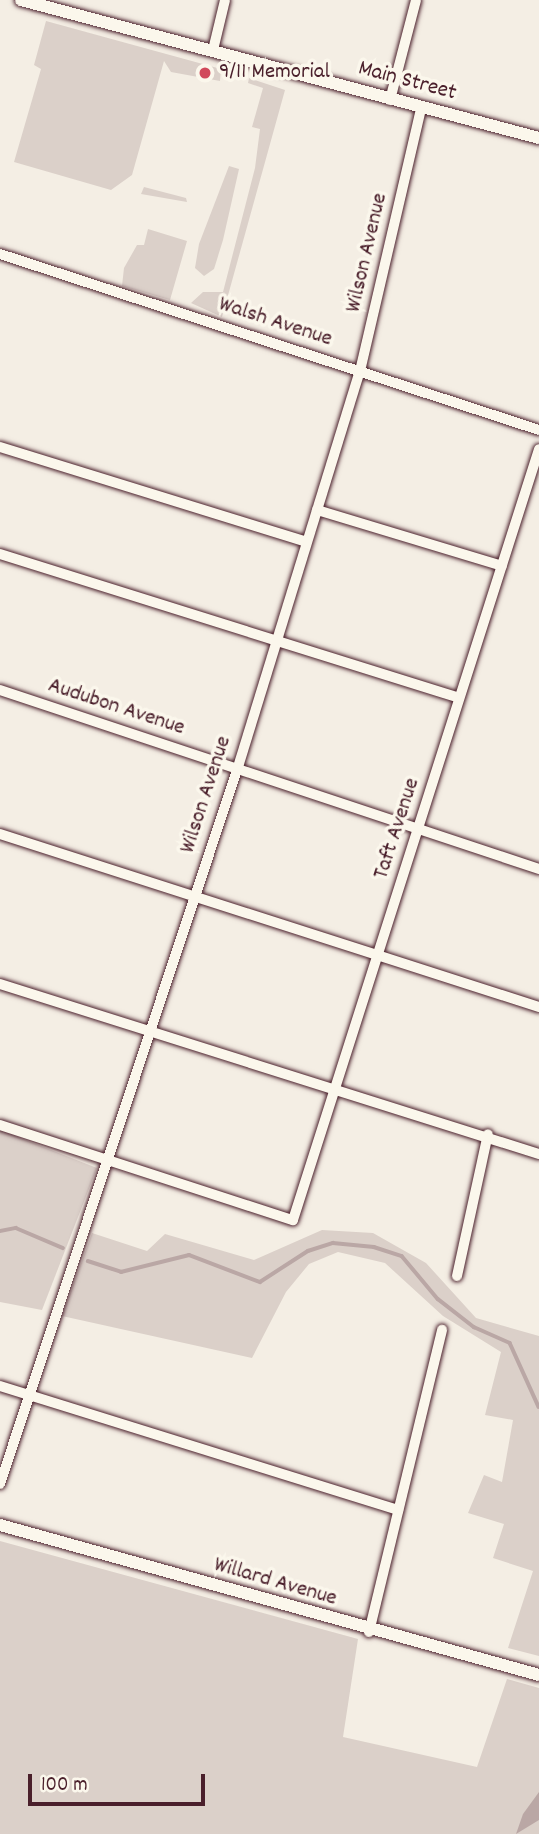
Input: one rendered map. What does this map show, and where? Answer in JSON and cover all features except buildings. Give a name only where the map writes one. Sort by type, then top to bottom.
[{"type":"main road","name":"Main Street","points":[[21,0],[213,50],[421,109],[539,138]]},
{"type":"main road","name":"Willard Avenue","points":[[0,1525],[369,1632],[539,1675]]},
{"type":"street","points":[[213,50],[225,0]]},
{"type":"street","points":[[390,100],[416,0]]},
{"type":"street","name":"Wilson Avenue","points":[[0,1484],[238,767],[360,371],[421,109]]},
{"type":"street","name":"Walsh Avenue","points":[[0,254],[539,430]]},
{"type":"street","points":[[0,447],[307,542]]},
{"type":"street","name":"Taft Avenue","points":[[106,1160],[293,1220],[336,1090],[374,959],[418,831],[539,449]]},
{"type":"street","points":[[317,510],[502,566]]},
{"type":"street","points":[[0,554],[459,698]]},
{"type":"street","name":"Audubon Avenue","points":[[0,691],[238,767],[418,831],[539,869]]},
{"type":"street","points":[[0,834],[194,894],[374,959],[539,1007]]},
{"type":"street","points":[[0,984],[336,1090],[488,1134],[539,1154]]},
{"type":"street","points":[[0,1125],[106,1160]]},
{"type":"street","points":[[457,1276],[488,1134]]},
{"type":"street","points":[[369,1632],[442,1330]]},
{"type":"street","points":[[0,1386],[398,1510]]},
{"type":"shaded area","points":[[46,21],[221,69],[220,81],[171,72],[164,61],[132,175],[111,190],[14,162],[41,69],[34,65]]},
{"type":"shaded area","points":[[249,78],[285,90],[222,317],[191,303],[203,292],[223,292],[255,168],[260,129],[252,127],[263,88],[248,83]]},
{"type":"shaded area","points":[[229,166],[239,169],[223,240],[214,269],[204,276],[195,268],[199,244]]},
{"type":"shaded area","points":[[144,187],[186,198],[187,202],[141,194]]},
{"type":"shaded area","points":[[148,229],[187,241],[170,300],[122,286],[124,268],[137,245],[144,245]]},
{"type":"shaded area","points":[[0,1130],[97,1168],[42,1310],[0,1302]]},
{"type":"shaded area","points":[[322,1230],[373,1233],[426,1263],[476,1318],[539,1336],[539,1656],[508,1648],[533,1571],[493,1558],[504,1524],[468,1513],[484,1475],[502,1482],[513,1420],[485,1415],[501,1352],[443,1316],[385,1263],[338,1252],[309,1264],[286,1292],[252,1358],[62,1316],[92,1233],[147,1251],[165,1234],[254,1260]]},
{"type":"shaded area","points":[[0,1541],[358,1639],[343,1737],[477,1767],[507,1679],[539,1688],[539,1834],[0,1834]]},
{"type":"shaded area","points":[[539,1792],[539,1820],[516,1834],[523,1814]]},
{"type":"waterway","points":[[0,1231],[16,1228],[63,1248]]},
{"type":"waterway","points":[[88,1261],[121,1272],[189,1255],[260,1282],[308,1251],[333,1243],[374,1247],[402,1256],[438,1299],[474,1327],[510,1343],[539,1407]]},
{"type":"place","name":"9/11 Memorial","points":[[205,73]]}]
